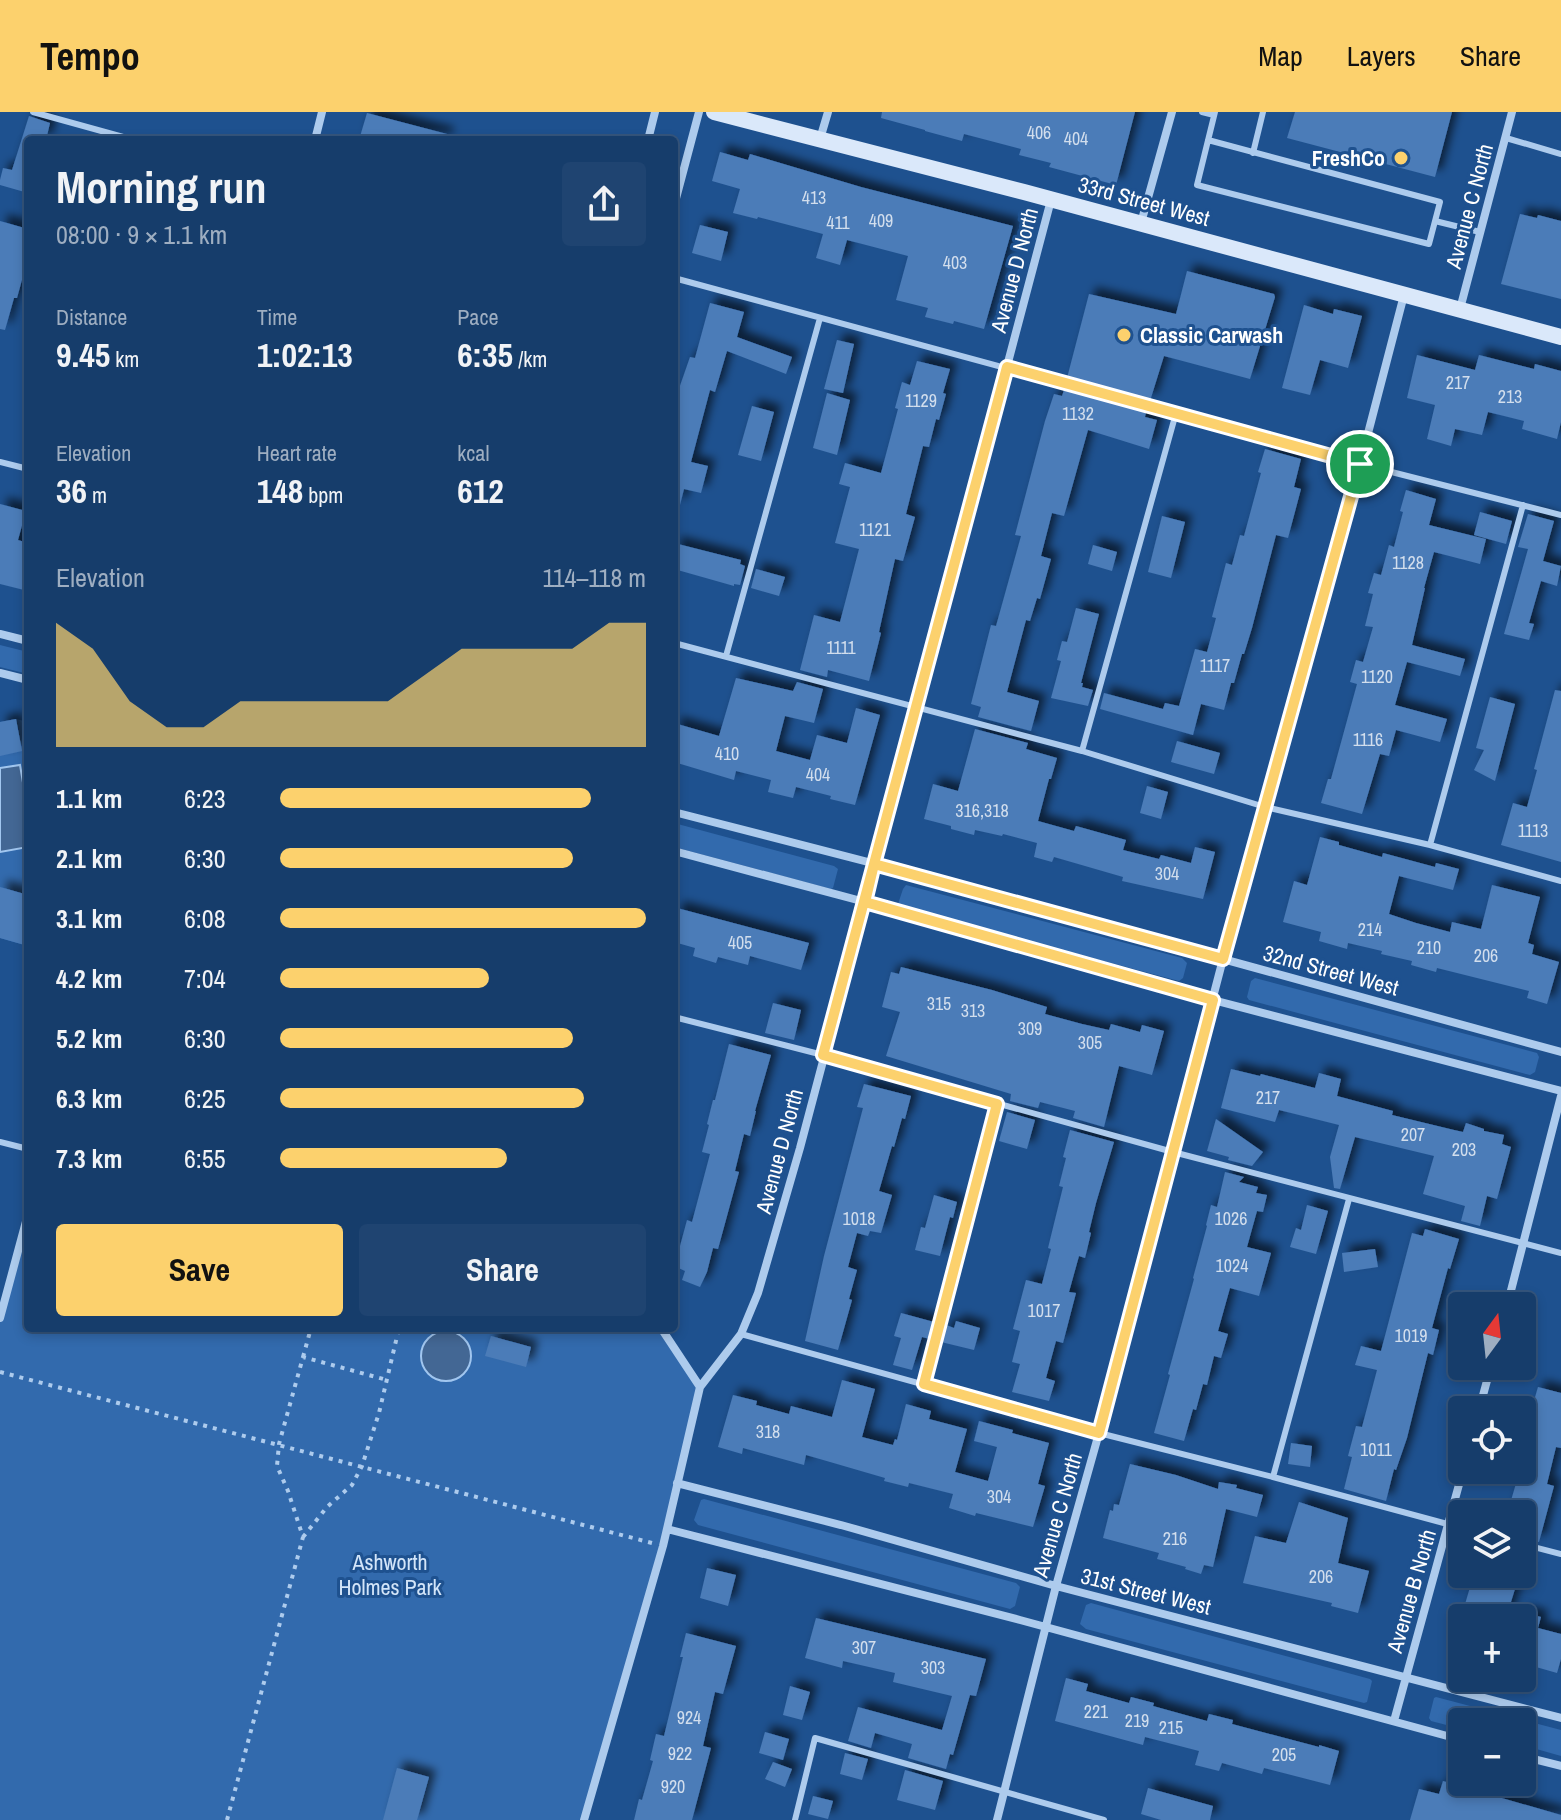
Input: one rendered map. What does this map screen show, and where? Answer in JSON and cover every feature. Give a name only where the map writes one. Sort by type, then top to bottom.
[{"type":"main road","name":"33rd Street West","points":[[714,112],[1051,199],[1561,337]]},
{"type":"street","points":[[316,136],[322,112]]},
{"type":"street","points":[[649,136],[655,112]]},
{"type":"street","points":[[678,191],[699,112]]},
{"type":"street","points":[[820,140],[828,112]]},
{"type":"street","points":[[1141,223],[1172,112]]},
{"type":"street","name":"Avenue C North","points":[[1460,309],[1512,112]]},
{"type":"street","name":"Avenue D North","points":[[584,1820],[663,1546],[700,1387],[741,1334],[758,1293],[796,1162],[1051,199]]},
{"type":"street","name":"Avenue C North","points":[[997,1820],[1223,959],[1404,294]]},
{"type":"street","points":[[0,634],[24,640]]},
{"type":"street","points":[[0,673],[24,679]]},
{"type":"street","name":"32nd Street West","points":[[678,813],[1561,1052]]},
{"type":"street","points":[[678,852],[1561,1093],[1511,1292]]},
{"type":"street","points":[[0,1318],[24,1231]]},
{"type":"street","points":[[664,1332],[700,1387]]},
{"type":"street","name":"31st Street West","points":[[677,1483],[1561,1718]]},
{"type":"street","name":"Avenue B North","points":[[1394,1721],[1448,1528]]},
{"type":"street","points":[[667,1529],[1046,1627],[1448,1736]]},
{"type":"street","points":[[1536,1760],[1561,1766]]},
{"type":"lane","points":[[33,112],[120,136]]},
{"type":"lane","points":[[1202,112],[1215,114],[1208,140],[1197,185],[1429,244],[1440,202],[1208,140]]},
{"type":"lane","points":[[1253,153],[1263,112]]},
{"type":"lane","points":[[1506,138],[1561,154]]},
{"type":"lane","points":[[1435,221],[1480,232]]},
{"type":"lane","points":[[678,279],[1360,464],[1561,515]]},
{"type":"lane","points":[[726,656],[820,318]]},
{"type":"lane","points":[[1082,751],[1176,413]]},
{"type":"lane","points":[[0,462],[24,468]]},
{"type":"lane","points":[[1430,845],[1523,505]]},
{"type":"lane","points":[[678,644],[1082,751],[1265,807],[1430,845],[1561,881]]},
{"type":"lane","points":[[678,1018],[1561,1253]]},
{"type":"lane","points":[[924,1384],[997,1104]]},
{"type":"lane","points":[[0,1142],[24,1148]]},
{"type":"lane","points":[[1273,1477],[1349,1199]]},
{"type":"lane","points":[[741,1334],[1099,1433],[1448,1524]]},
{"type":"lane","points":[[1536,1548],[1561,1554]]},
{"type":"lane","points":[[795,1820],[815,1738],[1104,1820]]},
{"type":"path","points":[[303,1537],[277,1466],[279,1444],[310,1332]]},
{"type":"path","points":[[227,1820],[303,1537],[327,1507],[352,1485],[362,1466],[398,1332]]},
{"type":"path","points":[[303,1357],[387,1380]]},
{"type":"path","points":[[0,1372],[663,1546]]},
{"type":"green space","points":[[0,645],[24,651],[24,673],[0,667]]},
{"type":"green space","points":[[24,721],[24,945],[0,938],[0,722]]},
{"type":"green space","points":[[678,824],[834,866],[838,869],[831,889],[678,848]]},
{"type":"green space","points":[[906,885],[1182,958],[1187,963],[1183,978],[1179,981],[900,907],[898,904]]},
{"type":"green space","points":[[1255,978],[1537,1053],[1539,1057],[1535,1072],[1530,1075],[1249,1000],[1251,981]]},
{"type":"green space","name":"Ashworth Holmes Park","points":[[24,1236],[24,1332],[664,1332],[700,1387],[663,1546],[584,1820],[0,1820],[0,1318]]},
{"type":"green space","points":[[704,1499],[1016,1583],[1020,1587],[1015,1606],[1010,1609],[698,1525],[694,1520]]},
{"type":"green space","points":[[1091,1603],[1370,1679],[1367,1702],[1086,1629],[1080,1624],[1086,1605]]},
{"type":"green space","points":[[1434,1698],[1478,1708],[1448,1708],[1448,1725],[1429,1718]]},
{"type":"green space","points":[[1536,1723],[1561,1730],[1561,1756],[1536,1749]]},
{"type":"shaded area","points":[[20,765],[24,788],[24,848],[0,852],[0,768]]},
{"type":"shaded area","points":[[436,1333],[456,1333],[469,1346],[469,1366],[456,1379],[436,1379],[423,1366],[423,1346]]},
{"type":"building","points":[[882,112],[1135,112],[1116,185],[1049,167],[1051,163],[1019,155],[1021,149],[964,134],[962,141],[881,118]]},
{"type":"building","name":"FreshCo","points":[[1295,112],[1452,112],[1435,177],[1287,138]]},
{"type":"building","points":[[367,113],[447,134],[447,136],[360,136]]},
{"type":"building","points":[[29,116],[50,123],[47,136],[24,136],[24,192],[0,185],[3,168],[12,170]]},
{"type":"building","points":[[720,152],[748,160],[750,154],[861,187],[1013,226],[984,329],[925,317],[928,308],[896,300],[908,256],[847,240],[840,265],[816,258],[823,234],[733,213],[740,189],[712,181]]},
{"type":"building","points":[[1520,214],[1561,221],[1561,299],[1501,284]]},
{"type":"building","points":[[0,221],[24,228],[24,273],[5,330],[0,329]]},
{"type":"building","points":[[700,225],[728,232],[721,261],[692,253]]},
{"type":"building","points":[[1187,271],[1274,294],[1250,379],[1164,356],[1150,401],[1067,378],[1089,294],[1176,314]]},
{"type":"building","points":[[710,303],[744,312],[737,337],[792,357],[786,374],[727,351],[715,392],[710,390],[691,462],[708,466],[701,493],[684,489],[680,505],[678,392],[690,357],[695,358]]},
{"type":"building","points":[[1304,305],[1333,314],[1334,309],[1362,316],[1348,368],[1320,360],[1310,395],[1282,388]]},
{"type":"building","points":[[837,340],[854,344],[843,393],[824,389]]},
{"type":"building","points":[[1417,355],[1475,370],[1479,355],[1534,369],[1535,364],[1561,371],[1561,422],[1557,439],[1522,429],[1524,421],[1488,412],[1482,435],[1455,429],[1451,446],[1427,439],[1435,405],[1407,398]]},
{"type":"building","points":[[917,361],[950,369],[939,420],[936,419],[929,447],[923,446],[906,514],[915,517],[903,561],[895,559],[869,681],[828,670],[827,677],[800,670],[814,615],[840,622],[859,549],[835,543],[850,487],[839,484],[845,463],[881,473],[902,382],[910,385]]},
{"type":"building","points":[[1064,390],[1146,412],[1145,417],[1157,420],[1149,449],[1088,430],[1064,516],[1052,513],[1041,556],[1051,559],[1040,599],[1037,598],[1030,621],[1026,620],[1007,692],[1039,701],[1031,731],[978,717],[981,707],[971,704],[991,625],[996,626],[1021,536],[1015,535],[1045,421],[1054,394],[1062,396]]},
{"type":"building","points":[[827,393],[850,400],[837,455],[813,448]]},
{"type":"building","points":[[752,406],[774,412],[761,461],[738,455]]},
{"type":"building","points":[[1265,449],[1301,459],[1294,487],[1301,489],[1288,538],[1276,535],[1252,628],[1224,710],[1201,704],[1193,735],[1100,709],[1104,693],[1163,709],[1165,703],[1179,706],[1195,649],[1207,652],[1216,618],[1212,617],[1226,563],[1232,565],[1240,535],[1244,536]]},
{"type":"building","points":[[1406,490],[1436,499],[1429,525],[1486,539],[1480,564],[1434,552],[1412,645],[1465,659],[1460,676],[1407,662],[1395,705],[1447,719],[1440,742],[1396,730],[1389,756],[1380,754],[1362,814],[1321,803],[1328,779],[1331,779],[1357,684],[1350,682],[1356,660],[1363,662],[1373,627],[1365,626],[1373,594],[1368,593],[1374,573],[1381,575],[1389,545],[1394,547]]},
{"type":"building","points":[[0,504],[24,510],[18,540],[24,542],[24,590],[0,584]]},
{"type":"building","points":[[1480,512],[1512,521],[1506,544],[1474,535]]},
{"type":"building","points":[[1528,514],[1554,521],[1543,561],[1561,566],[1557,586],[1541,581],[1529,623],[1534,624],[1529,640],[1504,634],[1528,549],[1518,547]]},
{"type":"building","points":[[1162,516],[1185,522],[1171,578],[1148,572]]},
{"type":"building","points":[[678,544],[741,560],[740,564],[745,566],[740,585],[678,570]]},
{"type":"building","points":[[1093,545],[1117,552],[1112,571],[1088,564]]},
{"type":"building","points":[[756,569],[785,577],[779,596],[751,588]]},
{"type":"building","points":[[1076,608],[1099,614],[1081,683],[1082,687],[1093,690],[1088,706],[1051,698],[1061,661],[1057,660],[1062,641],[1067,642]]},
{"type":"building","points":[[736,678],[793,691],[797,682],[823,689],[814,723],[785,716],[776,751],[810,760],[817,735],[847,743],[856,708],[880,715],[855,805],[796,787],[793,798],[768,792],[771,780],[736,771],[734,780],[678,763],[678,724],[719,736]]},
{"type":"building","points":[[1555,690],[1561,691],[1561,862],[1501,845],[1513,803],[1527,807]]},
{"type":"building","points":[[1490,697],[1515,704],[1495,781],[1474,770],[1484,750],[1476,748]]},
{"type":"building","points":[[16,719],[22,751],[0,756],[0,722]]},
{"type":"building","points":[[975,729],[1028,743],[1026,749],[1057,758],[1038,821],[1074,831],[1076,826],[1126,840],[1123,850],[1159,859],[1161,855],[1191,863],[1195,847],[1215,852],[1203,899],[1122,881],[1123,877],[1054,857],[1052,862],[1034,857],[1037,843],[975,830],[974,835],[924,819],[933,784],[958,791]]},
{"type":"building","points":[[1177,741],[1220,753],[1214,774],[1171,762]]},
{"type":"building","points":[[1147,786],[1168,792],[1161,819],[1140,813]]},
{"type":"building","points":[[1320,837],[1382,857],[1383,853],[1435,867],[1436,863],[1459,869],[1453,890],[1399,876],[1389,914],[1416,923],[1450,932],[1452,922],[1481,929],[1492,885],[1540,897],[1528,943],[1534,945],[1532,954],[1559,962],[1547,1004],[1527,998],[1529,991],[1437,968],[1436,972],[1411,965],[1412,961],[1381,954],[1382,951],[1348,943],[1347,949],[1319,941],[1321,932],[1283,922],[1294,881],[1307,885]]},
{"type":"building","points":[[0,887],[24,894],[24,945],[0,938]]},
{"type":"building","points":[[678,908],[809,943],[801,970],[750,956],[748,965],[718,957],[716,963],[693,956],[695,948],[678,943]]},
{"type":"building","points":[[901,967],[1047,1007],[1045,1014],[1082,1024],[1109,1030],[1111,1024],[1140,1032],[1142,1025],[1164,1031],[1152,1075],[1119,1066],[1104,1127],[1073,1118],[1075,1111],[1040,1102],[1038,1108],[1010,1101],[1011,1094],[886,1056],[900,1012],[882,1007],[891,972],[899,974]]},
{"type":"building","points":[[773,1003],[801,1010],[794,1040],[765,1033]]},
{"type":"building","points":[[729,1044],[771,1055],[750,1136],[744,1134],[735,1171],[739,1172],[718,1249],[713,1248],[700,1287],[682,1280],[685,1271],[678,1268],[678,1246],[687,1220],[692,1222],[710,1154],[702,1152]]},
{"type":"building","points":[[1231,1069],[1315,1088],[1319,1073],[1341,1079],[1337,1096],[1393,1111],[1392,1115],[1463,1132],[1466,1123],[1504,1135],[1502,1144],[1511,1147],[1497,1199],[1487,1196],[1480,1226],[1461,1221],[1465,1206],[1423,1194],[1434,1156],[1355,1137],[1340,1189],[1334,1188],[1330,1157],[1339,1125],[1279,1110],[1275,1122],[1221,1108]]},
{"type":"building","points":[[864,1084],[911,1096],[879,1191],[892,1195],[881,1233],[870,1231],[868,1236],[857,1233],[848,1267],[857,1270],[838,1350],[805,1341],[863,1108],[857,1107]]},
{"type":"building","points":[[1007,1112],[1035,1120],[1027,1149],[999,1141]]},
{"type":"building","points":[[1216,1119],[1263,1152],[1252,1166],[1207,1151]]},
{"type":"building","points":[[1070,1130],[1114,1142],[1096,1203],[1085,1258],[1079,1256],[1069,1292],[1076,1293],[1063,1343],[1056,1341],[1046,1378],[1055,1381],[1049,1401],[1012,1392],[1020,1364],[1012,1362],[1020,1331],[1013,1329],[1026,1280],[1042,1284],[1063,1187],[1059,1186]]},
{"type":"building","points":[[1225,1172],[1244,1177],[1239,1182],[1258,1187],[1256,1193],[1267,1195],[1263,1212],[1257,1211],[1247,1247],[1271,1253],[1259,1296],[1230,1288],[1218,1331],[1228,1334],[1221,1358],[1214,1356],[1207,1385],[1203,1384],[1184,1441],[1154,1433],[1211,1205],[1217,1207]]},
{"type":"building","points":[[934,1195],[957,1202],[940,1256],[915,1250]]},
{"type":"building","points":[[1307,1205],[1328,1211],[1316,1254],[1290,1247],[1296,1228],[1301,1230]]},
{"type":"building","points":[[1425,1229],[1459,1239],[1432,1328],[1439,1330],[1433,1355],[1428,1353],[1407,1438],[1394,1469],[1386,1501],[1344,1489],[1356,1426],[1362,1427],[1377,1370],[1355,1365],[1361,1346],[1381,1351],[1412,1233],[1423,1236]]},
{"type":"building","points":[[1375,1249],[1378,1267],[1344,1272],[1342,1253]]},
{"type":"building","points":[[901,1313],[934,1322],[930,1339],[922,1337],[912,1370],[893,1365],[901,1338],[894,1336]]},
{"type":"building","points":[[956,1321],[980,1328],[974,1350],[941,1342],[946,1325],[954,1328]]},
{"type":"building","points":[[491,1336],[531,1347],[526,1367],[485,1356]]},
{"type":"building","points":[[842,1380],[875,1389],[862,1437],[893,1445],[906,1404],[931,1411],[929,1419],[967,1429],[955,1472],[988,1481],[997,1447],[974,1441],[979,1421],[1049,1443],[1038,1484],[1045,1486],[1033,1527],[949,1508],[953,1494],[909,1483],[908,1487],[884,1481],[885,1478],[806,1455],[804,1465],[743,1448],[742,1454],[718,1447],[733,1395],[789,1414],[791,1406],[832,1417]]},
{"type":"building","points":[[1538,1387],[1561,1393],[1561,1448],[1556,1447],[1547,1484],[1554,1486],[1539,1542],[1536,1541],[1536,1500],[1511,1500],[1516,1484],[1536,1484],[1535,1396]]},
{"type":"building","points":[[1291,1443],[1312,1446],[1310,1467],[1288,1464]]},
{"type":"building","points":[[1130,1464],[1218,1489],[1219,1482],[1263,1495],[1257,1517],[1226,1509],[1213,1567],[1204,1565],[1201,1574],[1157,1559],[1159,1553],[1103,1538],[1110,1510],[1113,1511],[1114,1504],[1119,1505]]},
{"type":"building","points":[[1299,1502],[1348,1518],[1338,1563],[1369,1571],[1358,1613],[1331,1606],[1332,1603],[1243,1583],[1255,1536],[1286,1543]]},
{"type":"building","points":[[707,1568],[736,1575],[728,1606],[700,1598]]},
{"type":"building","points":[[1470,1588],[1515,1589],[1510,1604],[1465,1604]]},
{"type":"building","points":[[1536,1616],[1541,1617],[1538,1628],[1561,1634],[1561,1659],[1557,1673],[1536,1667]]},
{"type":"building","points":[[816,1618],[986,1659],[976,1696],[970,1695],[946,1769],[908,1758],[912,1744],[875,1733],[871,1748],[848,1741],[858,1707],[942,1730],[952,1696],[893,1682],[895,1673],[843,1661],[842,1668],[805,1658]]},
{"type":"building","points":[[686,1633],[736,1646],[723,1694],[715,1692],[703,1746],[711,1748],[692,1820],[634,1820],[653,1761],[650,1760],[656,1734],[664,1736]]},
{"type":"building","points":[[1066,1678],[1088,1684],[1086,1691],[1129,1703],[1131,1697],[1207,1721],[1209,1714],[1233,1720],[1232,1724],[1339,1751],[1330,1785],[1264,1768],[1262,1774],[1222,1763],[1219,1771],[1195,1765],[1199,1751],[1145,1737],[1143,1745],[1055,1721]]},
{"type":"building","points":[[790,1686],[810,1692],[802,1720],[783,1715]]},
{"type":"building","points":[[765,1732],[789,1739],[783,1760],[759,1753]]},
{"type":"building","points":[[845,1753],[868,1759],[862,1780],[840,1774]]},
{"type":"building","points":[[773,1762],[792,1769],[785,1787],[765,1779]]},
{"type":"building","points":[[397,1768],[429,1777],[417,1820],[383,1820]]},
{"type":"building","points":[[905,1770],[943,1781],[935,1810],[897,1800]]},
{"type":"building","points":[[1443,1781],[1448,1782],[1448,1796],[1495,1796],[1561,1815],[1561,1820],[1410,1820],[1419,1789],[1439,1794]]},
{"type":"building","points":[[1148,1788],[1213,1806],[1210,1820],[1161,1820],[1141,1814]]},
{"type":"building","points":[[813,1796],[833,1801],[828,1819],[808,1814]]},
{"type":"place","name":"FreshCo","points":[[1401,158]]},
{"type":"place","name":"Classic Carwash","points":[[1124,335]]},
{"type":"route","points":[[1360,464],[1007,367],[874,864],[865,902],[1213,1000],[1099,1433],[924,1384],[997,1104],[823,1055],[874,864],[1223,959],[1360,464]]}]
